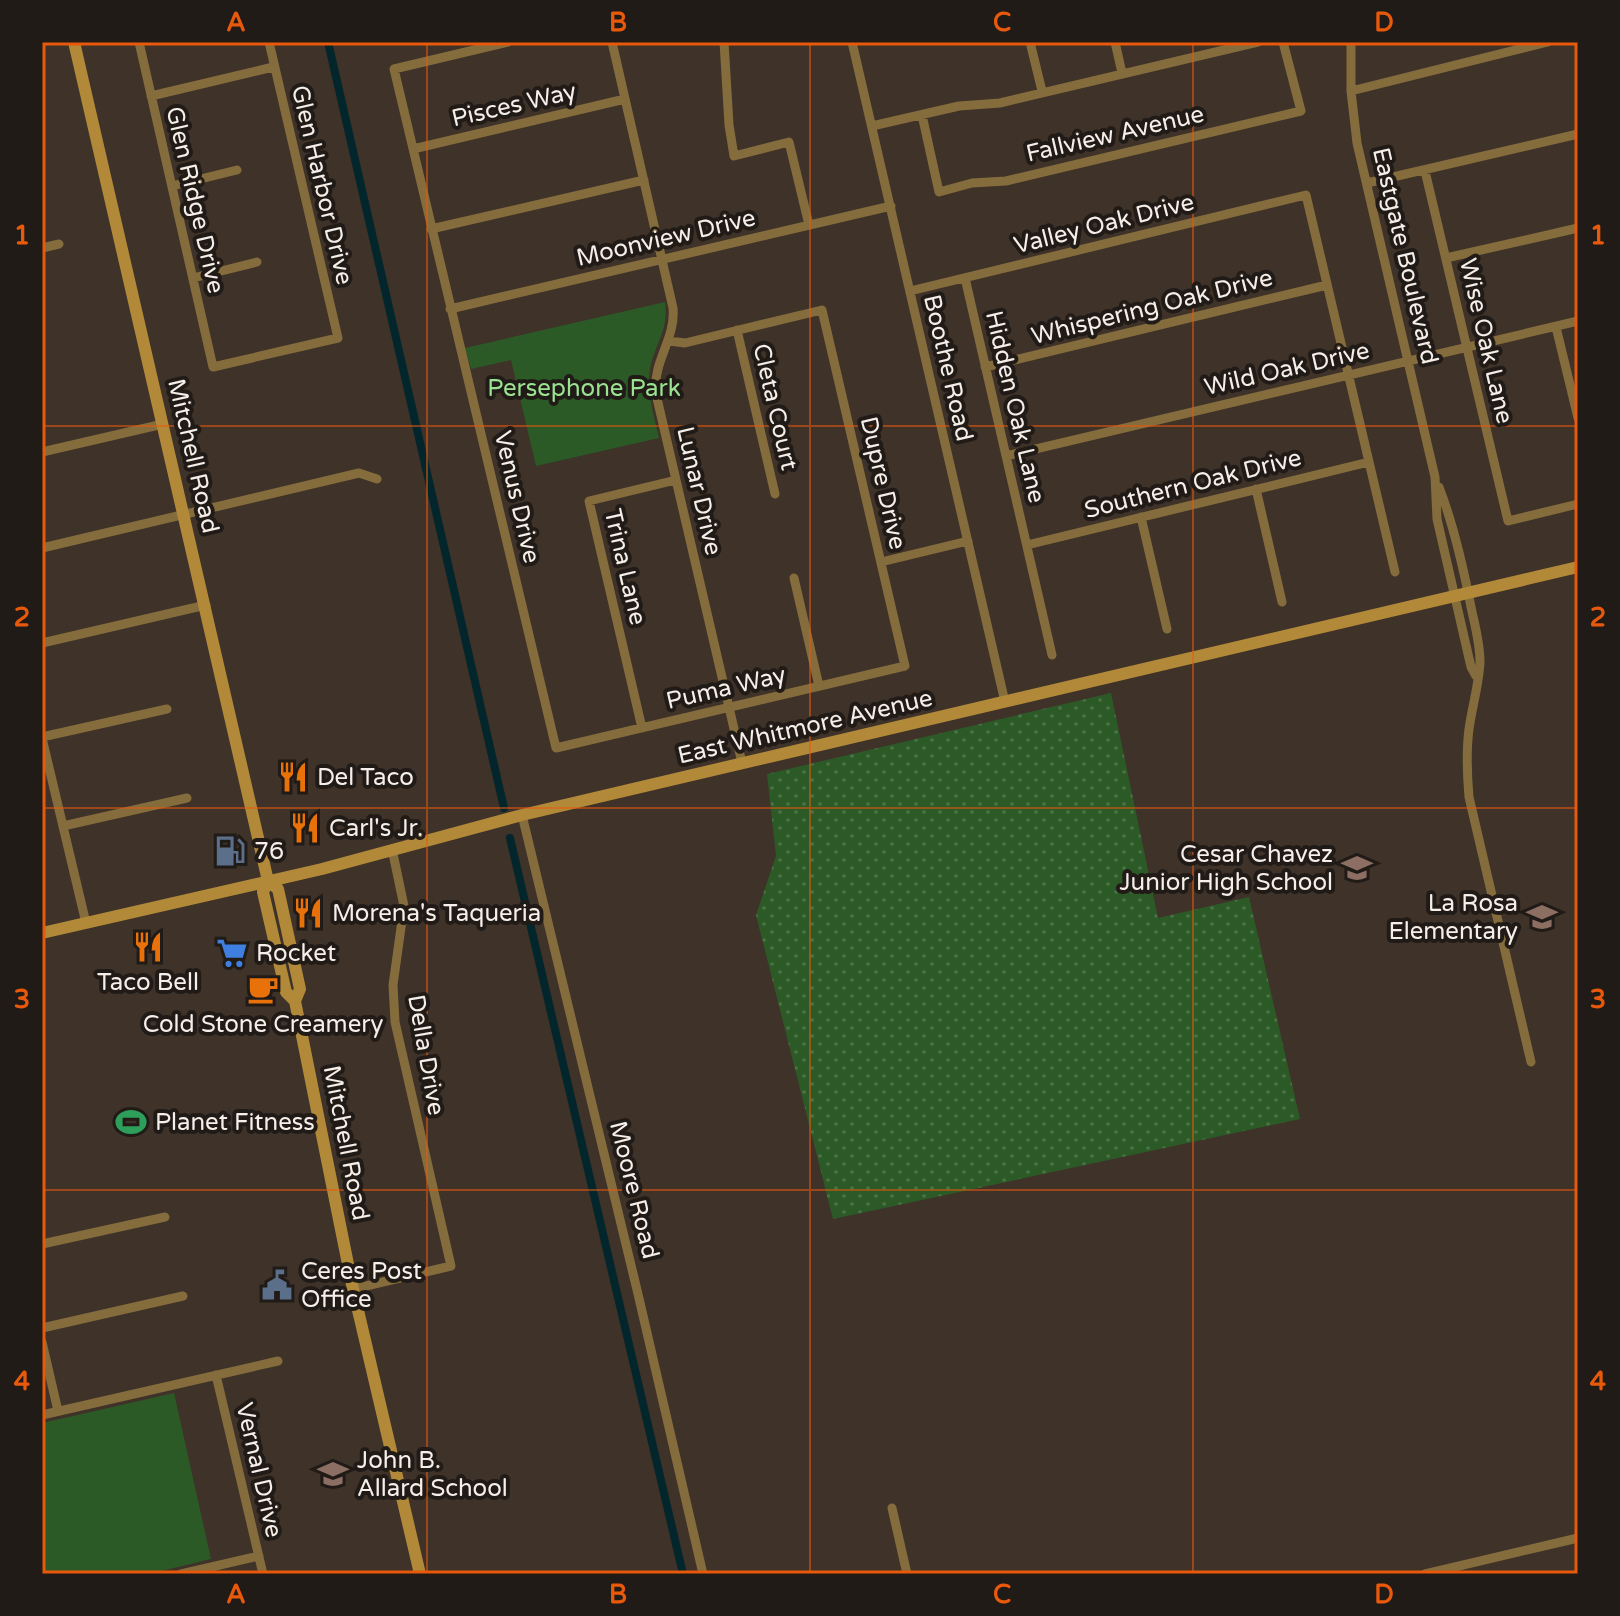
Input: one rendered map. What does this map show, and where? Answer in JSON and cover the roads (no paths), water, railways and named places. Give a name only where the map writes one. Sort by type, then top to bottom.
[{"type":"main road","name":"Mitchell Road","points":[[74,42],[268,881],[278,889],[300,989],[295,1001],[353,1289],[420,1574]]},
{"type":"main road","name":"East Whitmore Avenue","points":[[42,933],[268,881],[522,815],[1578,567]]},
{"type":"street","name":"Glen Ridge Drive","points":[[139,42],[213,367]]},
{"type":"street","name":"Glen Harbor Drive","points":[[213,367],[338,338],[269,42]]},
{"type":"street","name":"Venus Drive","points":[[508,42],[394,69],[556,748]]},
{"type":"street","name":"Lunar Drive","points":[[612,42],[674,311],[669,341],[658,365],[655,384],[742,763]]},
{"type":"street","points":[[724,42],[734,156],[789,142],[809,225]]},
{"type":"street","name":"Boothe Road","points":[[852,42],[1005,702]]},
{"type":"street","points":[[1030,42],[1042,91]]},
{"type":"street","points":[[1115,42],[1122,73]]},
{"type":"street","points":[[1198,42],[1201,55]]},
{"type":"street","points":[[872,126],[959,106],[1000,103],[1258,42]]},
{"type":"street","name":"Fallview Avenue","points":[[922,115],[939,192],[972,183],[1006,181],[1301,111],[1283,42]]},
{"type":"street","name":"Eastgate Boulevard","points":[[1351,42],[1351,91],[1357,143],[1435,477],[1437,519],[1462,594],[1471,667],[1476,676],[1477,696],[1469,727],[1466,763],[1469,797],[1531,1062]]},
{"type":"street","points":[[1351,91],[1548,42]]},
{"type":"street","points":[[151,96],[273,67]]},
{"type":"street","name":"Pisces Way","points":[[413,149],[625,99]]},
{"type":"street","points":[[1367,183],[1578,134]]},
{"type":"street","points":[[172,186],[237,170]]},
{"type":"street","name":"Wise Oak Lane","points":[[1425,171],[1508,521],[1578,504]]},
{"type":"street","points":[[431,229],[644,180]]},
{"type":"street","name":"Valley Oak Drive","points":[[910,291],[1306,195],[1327,285]]},
{"type":"street","name":"Moonview Drive","points":[[450,309],[891,206]]},
{"type":"street","points":[[1446,258],[1578,228]]},
{"type":"street","points":[[42,248],[59,244]]},
{"type":"street","points":[[193,278],[257,262]]},
{"type":"street","name":"Hidden Oak Lane","points":[[965,278],[1052,655]]},
{"type":"street","points":[[1327,285],[1395,572]]},
{"type":"street","name":"Whispering Oak Drive","points":[[985,367],[1327,285]]},
{"type":"street","name":"Dupre Drive","points":[[737,330],[822,310],[905,666]]},
{"type":"street","name":"Wild Oak Drive","points":[[1006,456],[1578,321]]},
{"type":"street","points":[[1556,327],[1578,418]]},
{"type":"street","points":[[669,341],[683,343],[737,330]]},
{"type":"street","name":"Cleta Court","points":[[737,330],[775,494]]},
{"type":"street","points":[[42,450],[163,424]]},
{"type":"street","name":"Southern Oak Drive","points":[[1027,545],[1369,462]]},
{"type":"street","points":[[42,548],[359,473],[377,479]]},
{"type":"street","name":"Trina Lane","points":[[642,728],[589,501],[676,480]]},
{"type":"street","points":[[1256,489],[1282,602]]},
{"type":"street","points":[[1141,517],[1167,629]]},
{"type":"street","points":[[881,562],[968,541]]},
{"type":"street","points":[[794,578],[819,686]]},
{"type":"street","points":[[42,643],[206,605]]},
{"type":"street","name":"Puma Way","points":[[556,748],[905,666]]},
{"type":"street","points":[[86,923],[42,737],[167,709]]},
{"type":"street","points":[[63,826],[187,798]]},
{"type":"street","name":"Moore Road","points":[[522,815],[646,1323],[703,1574]]},
{"type":"street","name":"Della Drive","points":[[353,1289],[451,1266],[395,1022],[393,985],[404,906],[392,849]]},
{"type":"street","points":[[42,1244],[165,1217]]},
{"type":"street","points":[[42,1328],[183,1296]]},
{"type":"street","points":[[42,1342],[58,1411]]},
{"type":"street","points":[[42,1415],[278,1361]]},
{"type":"street","name":"Vernal Drive","points":[[216,1375],[263,1574]]},
{"type":"street","points":[[892,1508],[907,1574]]},
{"type":"street","points":[[1425,1574],[1578,1538]]},
{"type":"street","points":[[181,1574],[259,1556]]},
{"type":"waterway","points":[[328,42],[504,808]]},
{"type":"waterway","points":[[510,838],[683,1574]]},
{"type":"place","name":"Del Taco","points":[[293,777]]},
{"type":"place","name":"Carl's Jr.","points":[[305,828]]},
{"type":"place","name":"76","points":[[230,851]]},
{"type":"place","name":"Cesar Chavez Junior High School","points":[[1357,868]]},
{"type":"place","name":"Morena's Taqueria","points":[[308,913]]},
{"type":"place","name":"La Rosa Elementary","points":[[1542,917]]},
{"type":"place","name":"Taco Bell","points":[[148,947]]},
{"type":"place","name":"Rocket","points":[[232,953]]},
{"type":"place","name":"Cold Stone Creamery","points":[[263,989]]},
{"type":"place","name":"Planet Fitness","points":[[131,1122]]},
{"type":"place","name":"Ceres Post Office","points":[[277,1285]]},
{"type":"place","name":"John B. Allard School","points":[[333,1474]]},
{"type":"park label","name":"Persephone Park","points":[[584,388]]}]
